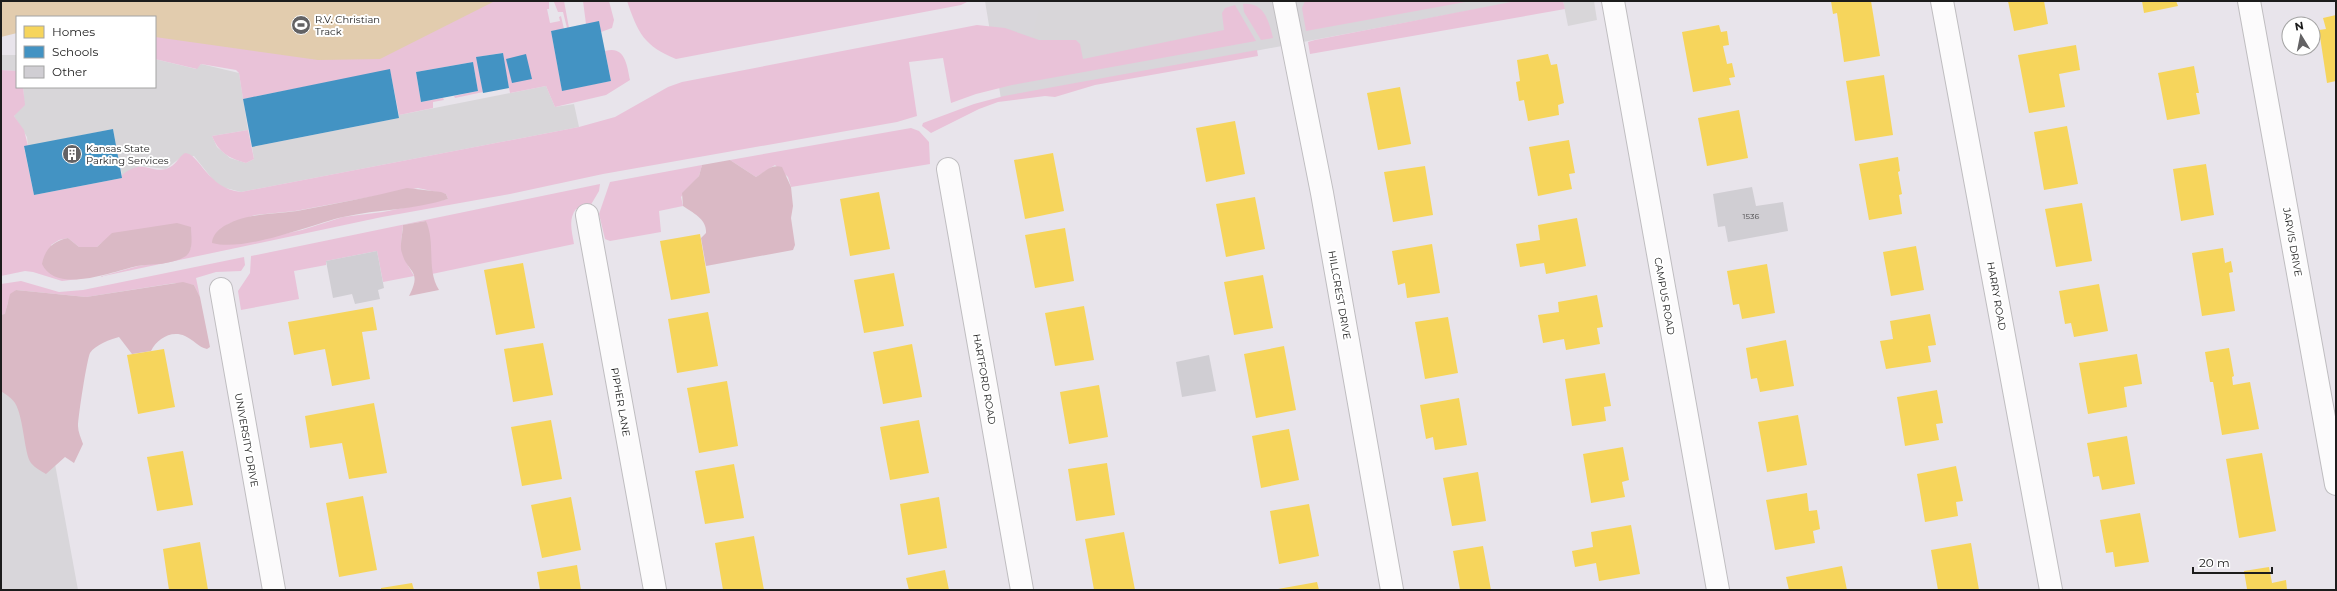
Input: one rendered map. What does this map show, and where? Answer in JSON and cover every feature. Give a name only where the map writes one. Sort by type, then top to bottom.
[{"type":"street","name":"HILLCREST DRIVE","points":[[1284,1],[1322,193],[1392,590]]},
{"type":"street","name":"CAMPUS ROAD","points":[[1613,1],[1718,590]]},
{"type":"street","name":"HARRY ROAD","points":[[1942,1],[2051,590]]},
{"type":"street","name":"JARVIS DRIVE","points":[[2249,1],[2336,484]]},
{"type":"street","name":"HARTFORD ROAD","points":[[948,169],[1022,590]]},
{"type":"street","name":"PIPHER LANE","points":[[587,215],[655,590]]},
{"type":"street","name":"UNIVERSITY DRIVE","points":[[221,289],[274,590]]},
{"type":"shaded area","name":"R.V. Christian Track","points":[[1,1],[495,1],[380,59],[318,60],[156,37],[156,16],[16,16],[16,33],[1,37]]},
{"type":"shaded area","points":[[449,1],[549,1],[549,9],[547,9],[550,23],[560,21],[559,17],[561,16],[564,29],[551,31],[562,90],[611,81],[605,51],[612,50],[621,54],[628,68],[630,80],[606,95],[555,107],[546,86],[510,93],[502,53],[477,57],[483,92],[455,98],[454,96],[478,91],[473,62],[416,72],[421,102],[443,98],[444,100],[433,102],[433,108],[399,115],[390,70],[243,99],[239,73],[236,70],[201,64],[197,69],[156,59],[156,23]]},
{"type":"shaded area","points":[[564,1],[569,28],[567,28],[563,12],[558,12],[554,2]]},
{"type":"shaded area","points":[[583,1],[609,1],[614,20],[612,28],[601,32],[599,22],[586,24]]},
{"type":"shaded area","points":[[627,1],[969,1],[961,5],[676,59],[656,49],[649,43],[639,30]]},
{"type":"shaded area","points":[[985,1],[1520,1],[1001,99]]},
{"type":"shaded area","points":[[1046,1],[1067,1],[1075,9],[1083,6],[1085,1],[1231,1],[1232,6],[1229,6],[1221,17],[1224,30],[1083,59],[1080,44],[1076,40],[1049,41],[1032,38],[1039,10],[1043,12],[1047,11],[1042,5]]},
{"type":"shaded area","points":[[1305,1],[1471,1],[1306,31],[1302,8]]},
{"type":"shaded area","points":[[1516,1],[1563,1],[1565,9],[1310,54],[1308,42],[1315,40]]},
{"type":"shaded area","points":[[1563,1],[1594,1],[1597,20],[1568,26]]},
{"type":"shaded area","points":[[1243,4],[1250,4],[1261,9],[1270,25],[1273,38],[1261,40],[1244,12]]},
{"type":"shaded area","points":[[1235,5],[1256,41],[1012,85],[976,94],[951,103],[943,58],[909,62],[917,116],[897,122],[603,174],[510,194],[382,217],[99,277],[138,266],[170,261],[191,248],[191,227],[155,228],[128,232],[115,236],[97,247],[79,247],[68,238],[59,240],[51,245],[75,279],[87,278],[62,281],[25,271],[1,276],[1,70],[16,71],[16,88],[23,88],[25,105],[14,116],[24,130],[28,146],[24,147],[34,195],[122,178],[122,175],[135,167],[146,167],[160,170],[166,169],[175,164],[185,153],[195,159],[220,185],[241,192],[579,127],[615,117],[668,87],[682,82],[977,25],[1005,28],[1039,40],[1076,40],[1080,44],[1083,59],[1224,30],[1222,13],[1225,8]],"holes":[[[418,188],[446,194],[448,199],[383,212],[343,217],[302,230],[238,244],[217,232],[228,224],[255,215],[295,211]]]},
{"type":"shaded area","points":[[1257,50],[1258,56],[1095,85],[1055,97],[1045,96],[998,102],[979,109],[931,133],[922,126],[923,123],[974,104],[1004,96]]},
{"type":"shaded area","points":[[1,55],[16,55],[16,71],[1,70]]},
{"type":"shaded area","points":[[156,59],[196,69],[201,64],[239,73],[248,130],[212,136],[217,147],[230,158],[246,163],[254,159],[252,147],[399,118],[399,115],[546,86],[555,107],[574,104],[579,127],[241,192],[222,187],[214,181],[194,156],[180,158],[166,169],[140,166],[122,175],[113,129],[28,146],[27,137],[14,116],[24,98],[23,88],[156,88]]},
{"type":"shaded area","points":[[911,128],[919,131],[929,142],[930,164],[791,187],[788,177],[775,165],[756,177],[730,160]]},
{"type":"shaded area","points":[[248,130],[254,159],[246,163],[230,157],[221,151],[212,136]]},
{"type":"shaded area","points":[[730,160],[756,177],[772,167],[782,167],[791,187],[793,206],[791,218],[795,245],[793,250],[706,266],[701,238],[706,233],[706,228],[699,217],[683,206],[682,193],[699,176],[702,165]]},
{"type":"shaded area","points":[[702,165],[699,176],[681,197],[683,206],[659,211],[661,232],[610,241],[605,239],[599,214],[610,182]]},
{"type":"shaded area","points":[[600,184],[599,191],[589,208],[576,209],[572,217],[571,226],[574,244],[432,274],[426,221],[403,225],[401,243],[406,262],[414,276],[383,282],[377,251],[326,261],[326,265],[294,271],[299,299],[241,310],[238,291],[250,273],[251,256]]},
{"type":"shaded area","points":[[407,188],[441,192],[446,194],[448,199],[423,205],[356,214],[259,241],[226,245],[212,243],[215,234],[221,228],[244,218],[297,211]]},
{"type":"shaded area","points":[[426,221],[429,230],[433,274],[439,290],[409,296],[415,281],[413,272],[404,259],[401,250],[403,225]]},
{"type":"shaded area","points":[[177,223],[191,227],[192,243],[189,253],[175,261],[162,264],[137,266],[101,276],[72,280],[60,278],[49,273],[42,264],[45,254],[50,246],[63,239],[68,238],[79,247],[97,247],[112,233]]},
{"type":"shaded area","points":[[244,257],[245,265],[241,271],[216,272],[196,278],[200,297],[194,285],[175,283],[86,297],[16,290],[8,302],[5,314],[1,315],[1,284],[21,281],[59,292],[83,290]]},
{"type":"shaded area","points":[[183,282],[194,285],[200,297],[210,347],[207,349],[204,348],[185,336],[175,334],[161,339],[151,351],[132,354],[119,337],[96,347],[90,353],[85,376],[78,421],[78,428],[83,444],[74,463],[65,457],[46,474],[34,466],[31,463],[27,452],[20,417],[15,403],[1,391],[1,315],[5,314],[10,294],[16,290],[86,297]]},
{"type":"shaded area","points":[[26,305],[78,590],[1,590],[1,309]]},
{"type":"building: Homes","points":[[1831,1],[1871,1],[1880,56],[1844,62],[1837,13],[1833,14]]},
{"type":"building: Homes","points":[[2008,1],[2044,1],[2048,24],[2014,31]]},
{"type":"building: Homes","points":[[2142,1],[2176,1],[2178,6],[2144,13]]},
{"type":"building: Homes","points":[[2336,15],[2336,81],[2327,83],[2321,43],[2321,30],[2326,29],[2323,18]]},
{"type":"building: Homes","points":[[1719,25],[1721,32],[1727,31],[1729,45],[1723,46],[1727,64],[1732,63],[1735,77],[1729,78],[1731,85],[1693,92],[1682,32]]},
{"type":"building: Homes","points":[[2076,45],[2080,70],[2059,74],[2065,107],[2029,113],[2018,55]]},
{"type":"building: Homes","points":[[1548,54],[1551,65],[1557,64],[1564,103],[1558,105],[1559,115],[1528,121],[1524,100],[1519,101],[1516,82],[1520,81],[1517,60]]},
{"type":"building: Homes","points":[[2194,66],[2199,93],[2196,93],[2200,114],[2167,120],[2158,73]]},
{"type":"building: Homes","points":[[1884,75],[1893,135],[1855,141],[1846,81]]},
{"type":"building: Homes","points":[[1400,87],[1411,144],[1378,150],[1367,93]]},
{"type":"building: Homes","points":[[1739,110],[1748,158],[1707,166],[1698,118]]},
{"type":"building: Homes","points":[[1235,121],[1245,174],[1206,182],[1196,128]]},
{"type":"building: Homes","points":[[2067,126],[2078,184],[2044,190],[2034,132]]},
{"type":"building: Homes","points":[[1569,140],[1575,173],[1569,174],[1572,189],[1538,196],[1529,147]]},
{"type":"building: Homes","points":[[1053,153],[1064,211],[1025,219],[1014,160]]},
{"type":"building: Homes","points":[[1898,157],[1900,171],[1898,172],[1902,194],[1899,195],[1902,214],[1869,220],[1859,164]]},
{"type":"building: Homes","points":[[2206,164],[2214,215],[2181,221],[2173,169]]},
{"type":"building: Homes","points":[[1425,166],[1433,215],[1393,222],[1384,172]]},
{"type":"building: Homes","points":[[879,192],[890,249],[850,256],[840,199]]},
{"type":"building: Homes","points":[[1255,197],[1265,249],[1226,257],[1216,204]]},
{"type":"building: Homes","points":[[2082,203],[2092,261],[2056,267],[2045,209]]},
{"type":"building: Homes","points":[[1577,218],[1586,266],[1546,274],[1544,263],[1520,267],[1516,244],[1540,240],[1538,225]]},
{"type":"building: Homes","points":[[1065,228],[1074,281],[1035,288],[1025,235]]},
{"type":"building: Homes","points":[[700,234],[710,293],[671,300],[660,241]]},
{"type":"building: Homes","points":[[1432,244],[1440,293],[1407,298],[1405,283],[1398,285],[1392,251]]},
{"type":"building: Homes","points":[[1916,246],[1924,290],[1891,296],[1883,252]]},
{"type":"building: Homes","points":[[2223,248],[2225,263],[2231,261],[2233,272],[2229,273],[2235,311],[2202,316],[2192,253]]},
{"type":"building: Homes","points":[[523,263],[535,328],[496,335],[484,270]]},
{"type":"building: Homes","points":[[1767,264],[1775,313],[1742,319],[1739,304],[1733,305],[1727,271]]},
{"type":"building: Homes","points":[[894,273],[904,326],[864,333],[854,280]]},
{"type":"building: Homes","points":[[1263,275],[1273,328],[1234,335],[1224,282]]},
{"type":"building: Homes","points":[[2099,284],[2108,331],[2074,337],[2071,323],[2065,324],[2059,291]]},
{"type":"building: Homes","points":[[1597,295],[1603,327],[1597,328],[1600,344],[1566,350],[1564,339],[1543,343],[1538,315],[1559,312],[1558,302]]},
{"type":"building: Homes","points":[[1084,306],[1094,360],[1055,366],[1045,313]]},
{"type":"building: Homes","points":[[373,307],[377,330],[362,332],[370,379],[332,386],[325,349],[294,355],[288,322]]},
{"type":"building: Homes","points":[[708,312],[718,366],[677,373],[668,319]]},
{"type":"building: Homes","points":[[1930,314],[1936,345],[1928,346],[1931,362],[1886,369],[1880,341],[1893,339],[1890,321]]},
{"type":"building: Homes","points":[[1448,317],[1458,373],[1425,379],[1415,322]]},
{"type":"building: Homes","points":[[1786,340],[1794,386],[1760,392],[1757,378],[1751,379],[1746,348]]},
{"type":"building: Homes","points":[[543,343],[553,395],[513,402],[504,349]]},
{"type":"building: Homes","points":[[912,344],[922,397],[883,404],[873,352]]},
{"type":"building: Homes","points":[[1284,346],[1296,410],[1256,418],[1244,354]]},
{"type":"building: Homes","points":[[2229,348],[2234,376],[2232,377],[2233,385],[2250,382],[2259,429],[2222,435],[2213,382],[2210,382],[2205,352]]},
{"type":"building: Homes","points":[[164,349],[175,407],[138,414],[127,355]]},
{"type":"building: Homes","points":[[2137,354],[2142,384],[2124,387],[2127,407],[2088,414],[2079,363]]},
{"type":"building: Homes","points":[[1605,373],[1611,406],[1604,407],[1606,421],[1572,426],[1565,379]]},
{"type":"building: Homes","points":[[727,381],[738,446],[699,453],[687,388]]},
{"type":"building: Homes","points":[[1099,385],[1108,437],[1069,444],[1060,392]]},
{"type":"building: Homes","points":[[1937,390],[1943,423],[1936,424],[1939,440],[1905,446],[1897,397]]},
{"type":"building: Homes","points":[[1459,398],[1467,445],[1435,450],[1433,437],[1426,439],[1420,405]]},
{"type":"building: Homes","points":[[374,403],[387,473],[349,479],[342,443],[310,448],[305,416]]},
{"type":"building: Homes","points":[[1798,415],[1807,465],[1767,472],[1758,422]]},
{"type":"building: Homes","points":[[551,420],[562,479],[522,486],[511,427]]},
{"type":"building: Homes","points":[[919,420],[929,473],[890,480],[880,427]]},
{"type":"building: Homes","points":[[1289,429],[1299,480],[1261,488],[1252,436]]},
{"type":"building: Homes","points":[[2127,436],[2135,484],[2102,490],[2099,476],[2093,477],[2087,443]]},
{"type":"building: Homes","points":[[1623,447],[1629,480],[1622,482],[1625,497],[1591,503],[1583,454]]},
{"type":"building: Homes","points":[[183,451],[193,505],[157,511],[147,457]]},
{"type":"building: Homes","points":[[2262,453],[2276,531],[2239,538],[2226,459]]},
{"type":"building: Homes","points":[[1107,463],[1115,515],[1076,521],[1068,469]]},
{"type":"building: Homes","points":[[734,464],[744,518],[705,524],[695,471]]},
{"type":"building: Homes","points":[[1956,466],[1963,501],[1956,502],[1958,516],[1925,522],[1917,474]]},
{"type":"building: Homes","points":[[1478,472],[1486,521],[1452,526],[1443,478]]},
{"type":"building: Homes","points":[[1807,493],[1809,511],[1817,510],[1820,529],[1813,531],[1815,543],[1775,550],[1766,500]]},
{"type":"building: Homes","points":[[363,496],[377,570],[339,577],[326,503]]},
{"type":"building: Homes","points":[[571,497],[581,550],[542,558],[531,505]]},
{"type":"building: Homes","points":[[939,497],[947,548],[908,555],[900,504]]},
{"type":"building: Homes","points":[[1309,504],[1319,556],[1279,564],[1270,511]]},
{"type":"building: Homes","points":[[2140,513],[2149,562],[2115,567],[2113,552],[2106,553],[2100,520]]},
{"type":"building: Homes","points":[[1631,525],[1640,574],[1599,581],[1596,563],[1575,567],[1572,551],[1593,547],[1591,532]]},
{"type":"building: Homes","points":[[1124,532],[1135,590],[1094,590],[1085,539]]},
{"type":"building: Homes","points":[[754,536],[764,590],[723,590],[715,543]]},
{"type":"building: Homes","points":[[200,542],[208,590],[169,590],[163,549]]},
{"type":"building: Homes","points":[[1971,543],[1979,590],[1938,590],[1931,550]]},
{"type":"building: Homes","points":[[1483,546],[1491,590],[1460,590],[1453,551]]},
{"type":"building: Homes","points":[[577,565],[581,590],[540,590],[537,572]]},
{"type":"building: Homes","points":[[1842,566],[1847,590],[1789,590],[1786,577]]},
{"type":"building: Homes","points":[[2269,567],[2272,583],[2286,580],[2287,590],[2247,589],[2244,571]]},
{"type":"building: Homes","points":[[945,570],[949,590],[909,590],[906,578]]},
{"type":"building: Homes","points":[[1317,582],[1319,590],[1278,590],[1278,589]]},
{"type":"building: Homes","points":[[412,583],[414,590],[381,590],[381,588]]},
{"type":"building: Schools","points":[[599,21],[611,81],[562,91],[551,31]]},
{"type":"building: Schools","points":[[503,53],[509,88],[483,93],[476,57]]},
{"type":"building: Schools","points":[[526,54],[532,79],[512,83],[506,59]]},
{"type":"building: Schools","points":[[473,62],[478,91],[421,102],[416,72]]},
{"type":"building: Schools","points":[[390,69],[399,118],[252,147],[243,99]]},
{"type":"building: Schools","name":"Kansas State Parking Services","points":[[113,129],[122,178],[34,195],[24,146]]},
{"type":"building: Other","points":[[1752,187],[1756,206],[1783,202],[1788,231],[1728,242],[1725,226],[1718,227],[1713,194]]},
{"type":"building: Other","points":[[377,251],[384,288],[378,290],[380,299],[355,304],[352,294],[333,298],[326,261]]},
{"type":"building: Other","points":[[1209,355],[1216,391],[1182,397],[1176,362]]},
{"type":"place","name":"R.V. Christian Track","points":[[301,25]]},
{"type":"place","name":"Kansas State Parking Services","points":[[72,154]]}]
